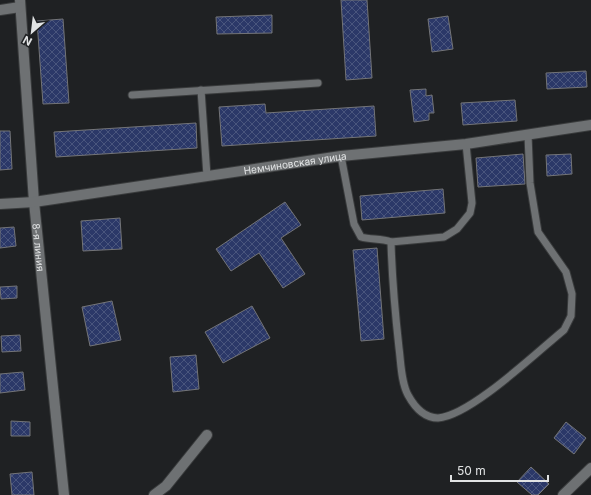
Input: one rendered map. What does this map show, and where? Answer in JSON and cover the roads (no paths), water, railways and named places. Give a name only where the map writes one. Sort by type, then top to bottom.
[{"type":"street","points":[[0,10],[20,4]]},
{"type":"street","name":"8-я линия","points":[[20,4],[34,202],[64,495]]},
{"type":"street","name":"Немчиновская улица","points":[[0,204],[34,202],[341,156],[466,144],[591,125]]},
{"type":"street","points":[[154,495],[166,486],[207,435]]},
{"type":"street","points":[[563,495],[591,468]]},
{"type":"lane","points":[[132,95],[318,83]]},
{"type":"lane","points":[[201,90],[207,176]]},
{"type":"lane","points":[[391,242],[395,310],[402,373],[407,394],[416,408],[428,416],[439,418],[480,400],[564,330],[571,316],[572,294],[566,272],[538,232],[530,183],[528,135]]},
{"type":"lane","points":[[341,156],[354,224],[361,237],[371,240],[383,239],[391,242],[444,237],[457,229],[470,213],[472,203],[466,144]]}]
